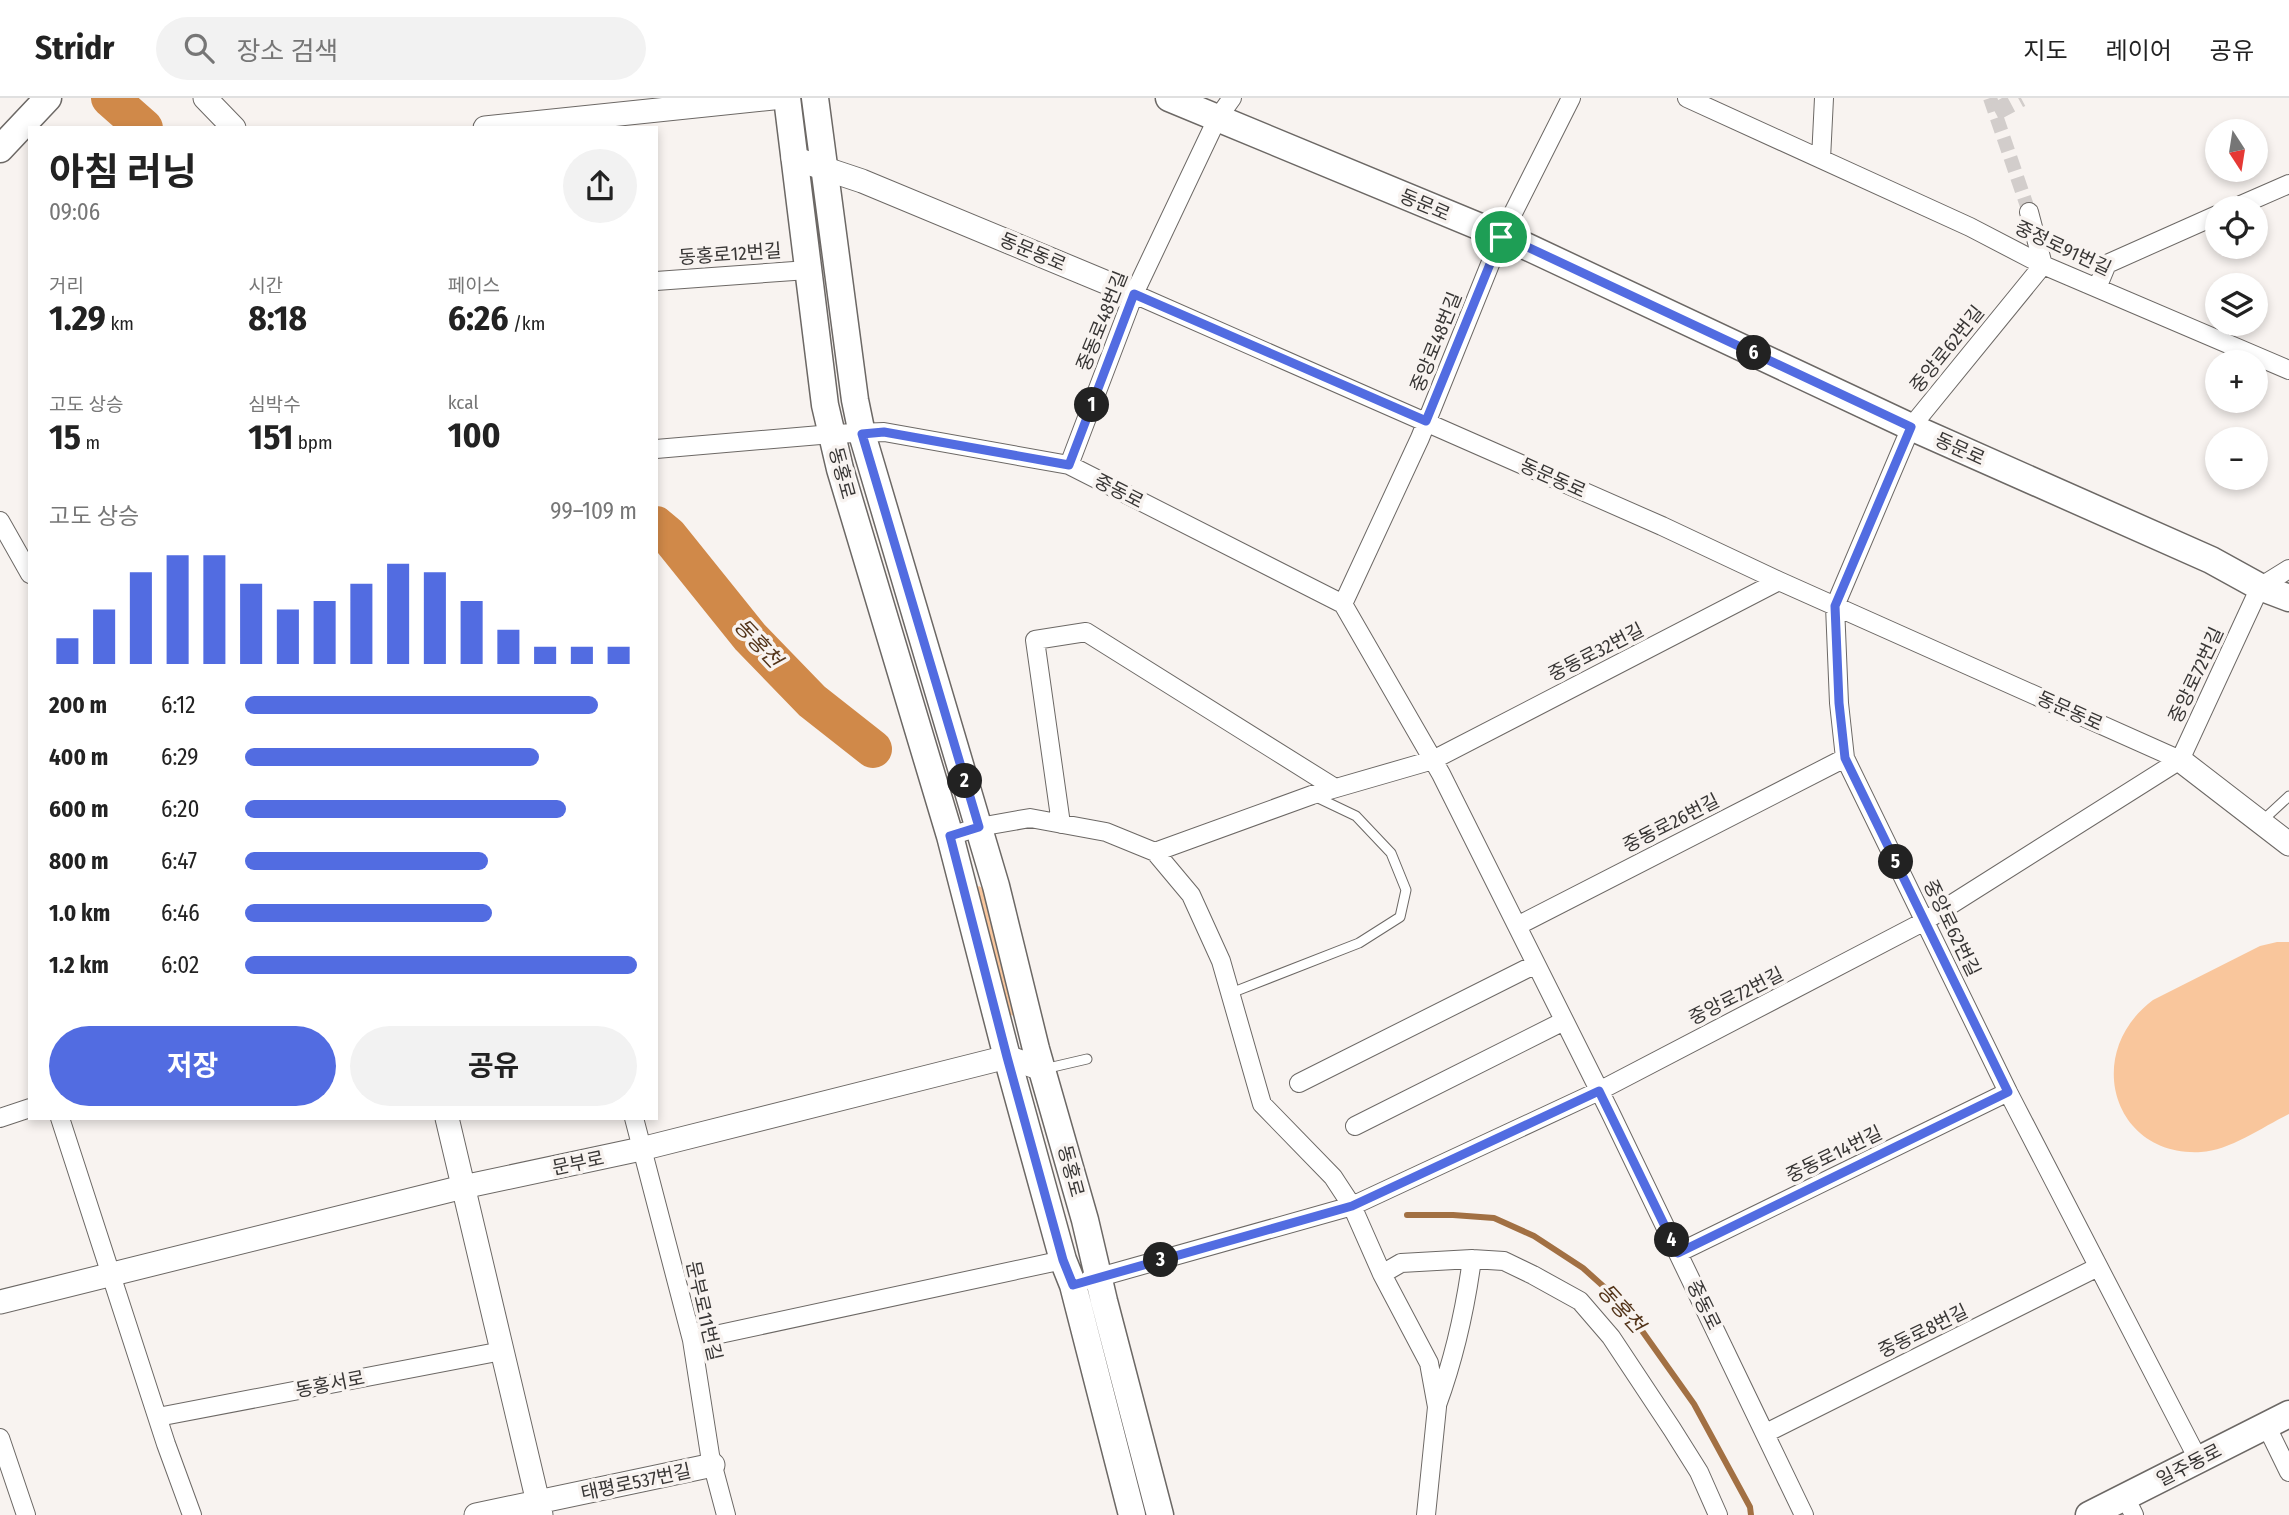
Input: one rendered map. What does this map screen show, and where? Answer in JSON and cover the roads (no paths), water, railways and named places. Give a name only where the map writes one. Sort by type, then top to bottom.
[{"type":"main road","points":[[0,149],[48,98]]},
{"type":"main road","name":"동홍로","points":[[787,98],[825,405],[832,434],[866,559],[950,836],[1007,1057],[1063,1260],[1073,1285],[1132,1515]]},
{"type":"main road","name":"동홍로","points":[[815,98],[855,400],[862,434],[979,827],[1160,1515]]},
{"type":"main road","name":"동문로","points":[[1169,98],[1224,109],[1519,243],[1911,427],[2211,560],[2260,587],[2289,598]]},
{"type":"main road","name":"일주동로","points":[[2089,1515],[2130,1506],[2199,1461],[2277,1420]]},
{"type":"street","points":[[205,98],[232,126]]},
{"type":"street","points":[[504,126],[773,98]]},
{"type":"street","name":"중앙로48번길","points":[[1343,604],[1426,421],[1501,237],[1571,98]]},
{"type":"street","name":"중정로91번길","points":[[1688,98],[1970,227],[2043,265],[2289,370]]},
{"type":"street","points":[[1821,159],[1825,98]]},
{"type":"street","name":"중동로48번길","points":[[1069,465],[1134,294],[1224,109]]},
{"type":"street","name":"동문동로","points":[[793,158],[825,167],[1134,294],[1662,526],[2180,760],[2289,844]]},
{"type":"street","points":[[2262,196],[2289,184]]},
{"type":"street","points":[[2029,212],[2043,265]]},
{"type":"street","points":[[2097,288],[2107,264],[2205,220]]},
{"type":"street","name":"중앙로62번길","points":[[2043,265],[1911,427],[1835,606],[1839,703],[1845,758],[2008,1092],[2199,1461]]},
{"type":"street","name":"동홍로12번길","points":[[658,281],[808,270]]},
{"type":"street","name":"중동로","points":[[658,449],[884,432],[1069,465],[1343,604],[1433,760],[1599,1091],[1804,1515]]},
{"type":"street","points":[[0,521],[28,570]]},
{"type":"street","points":[[2260,587],[2289,569]]},
{"type":"street","name":"중동로32번길","points":[[1433,760],[1779,581]]},
{"type":"street","name":"중앙로72번길","points":[[1073,1285],[1352,1206],[1599,1091],[1925,921],[2180,760],[2260,587]]},
{"type":"street","points":[[1061,824],[1035,640],[1086,632],[1335,788]]},
{"type":"street","name":"중동로26번길","points":[[1517,926],[1845,758]]},
{"type":"street","points":[[1155,852],[1312,795],[1433,760]]},
{"type":"street","points":[[950,836],[979,827],[1030,818],[1106,832],[1155,852],[1191,895],[1221,961],[1262,1104],[1333,1177],[1352,1206],[1382,1274],[1429,1363],[1437,1406]]},
{"type":"street","points":[[1299,1083],[1536,964]]},
{"type":"street","points":[[1355,1126],[1564,1021]]},
{"type":"street","points":[[1007,1057],[1042,1069]]},
{"type":"street","name":"문부로","points":[[0,1301],[463,1187],[641,1149],[1007,1057]]},
{"type":"street","name":"중동로14번길","points":[[1678,1253],[2008,1092]]},
{"type":"street","points":[[0,1118],[28,1109]]},
{"type":"street","points":[[61,1120],[192,1515]]},
{"type":"street","points":[[447,1120],[540,1509]]},
{"type":"street","name":"문부로11번길","points":[[634,1120],[692,1340],[713,1465],[726,1515]]},
{"type":"street","points":[[1382,1274],[1401,1263],[1472,1259],[1504,1261],[1580,1301],[1611,1337],[1672,1429],[1699,1472],[1718,1515]]},
{"type":"street","points":[[1426,1515],[1437,1406],[1451,1368],[1465,1313],[1472,1259]]},
{"type":"street","points":[[692,1340],[1063,1260]]},
{"type":"street","name":"중동로8번길","points":[[1766,1433],[2098,1267]]},
{"type":"street","name":"동홍서로","points":[[158,1417],[502,1350]]},
{"type":"street","points":[[2277,1420],[2289,1472]]},
{"type":"street","points":[[0,1438],[26,1515]]},
{"type":"street","name":"태평로537번길","points":[[476,1515],[540,1509],[713,1465]]},
{"type":"lane","points":[[1231,992],[1359,943],[1400,917],[1406,890],[1391,853],[1356,816],[1312,795]]},
{"type":"lane","points":[[2261,822],[2289,796]]},
{"type":"lane","points":[[1042,1069],[1087,1059]]},
{"type":"waterway","name":"동홍천","points":[[110,98],[142,126]]},
{"type":"waterway","name":"동홍천","points":[[658,527],[668,535],[750,637],[812,701],[873,749]]},
{"type":"waterway","name":"동홍천","points":[[1407,1215],[1494,1218],[1534,1236],[1583,1268],[1623,1304],[1694,1404],[1750,1507],[1751,1515]]},
{"type":"tunnel","points":[[1990,98],[2029,212]]},
{"type":"tunnel","points":[[1995,112],[2021,98]]}]
